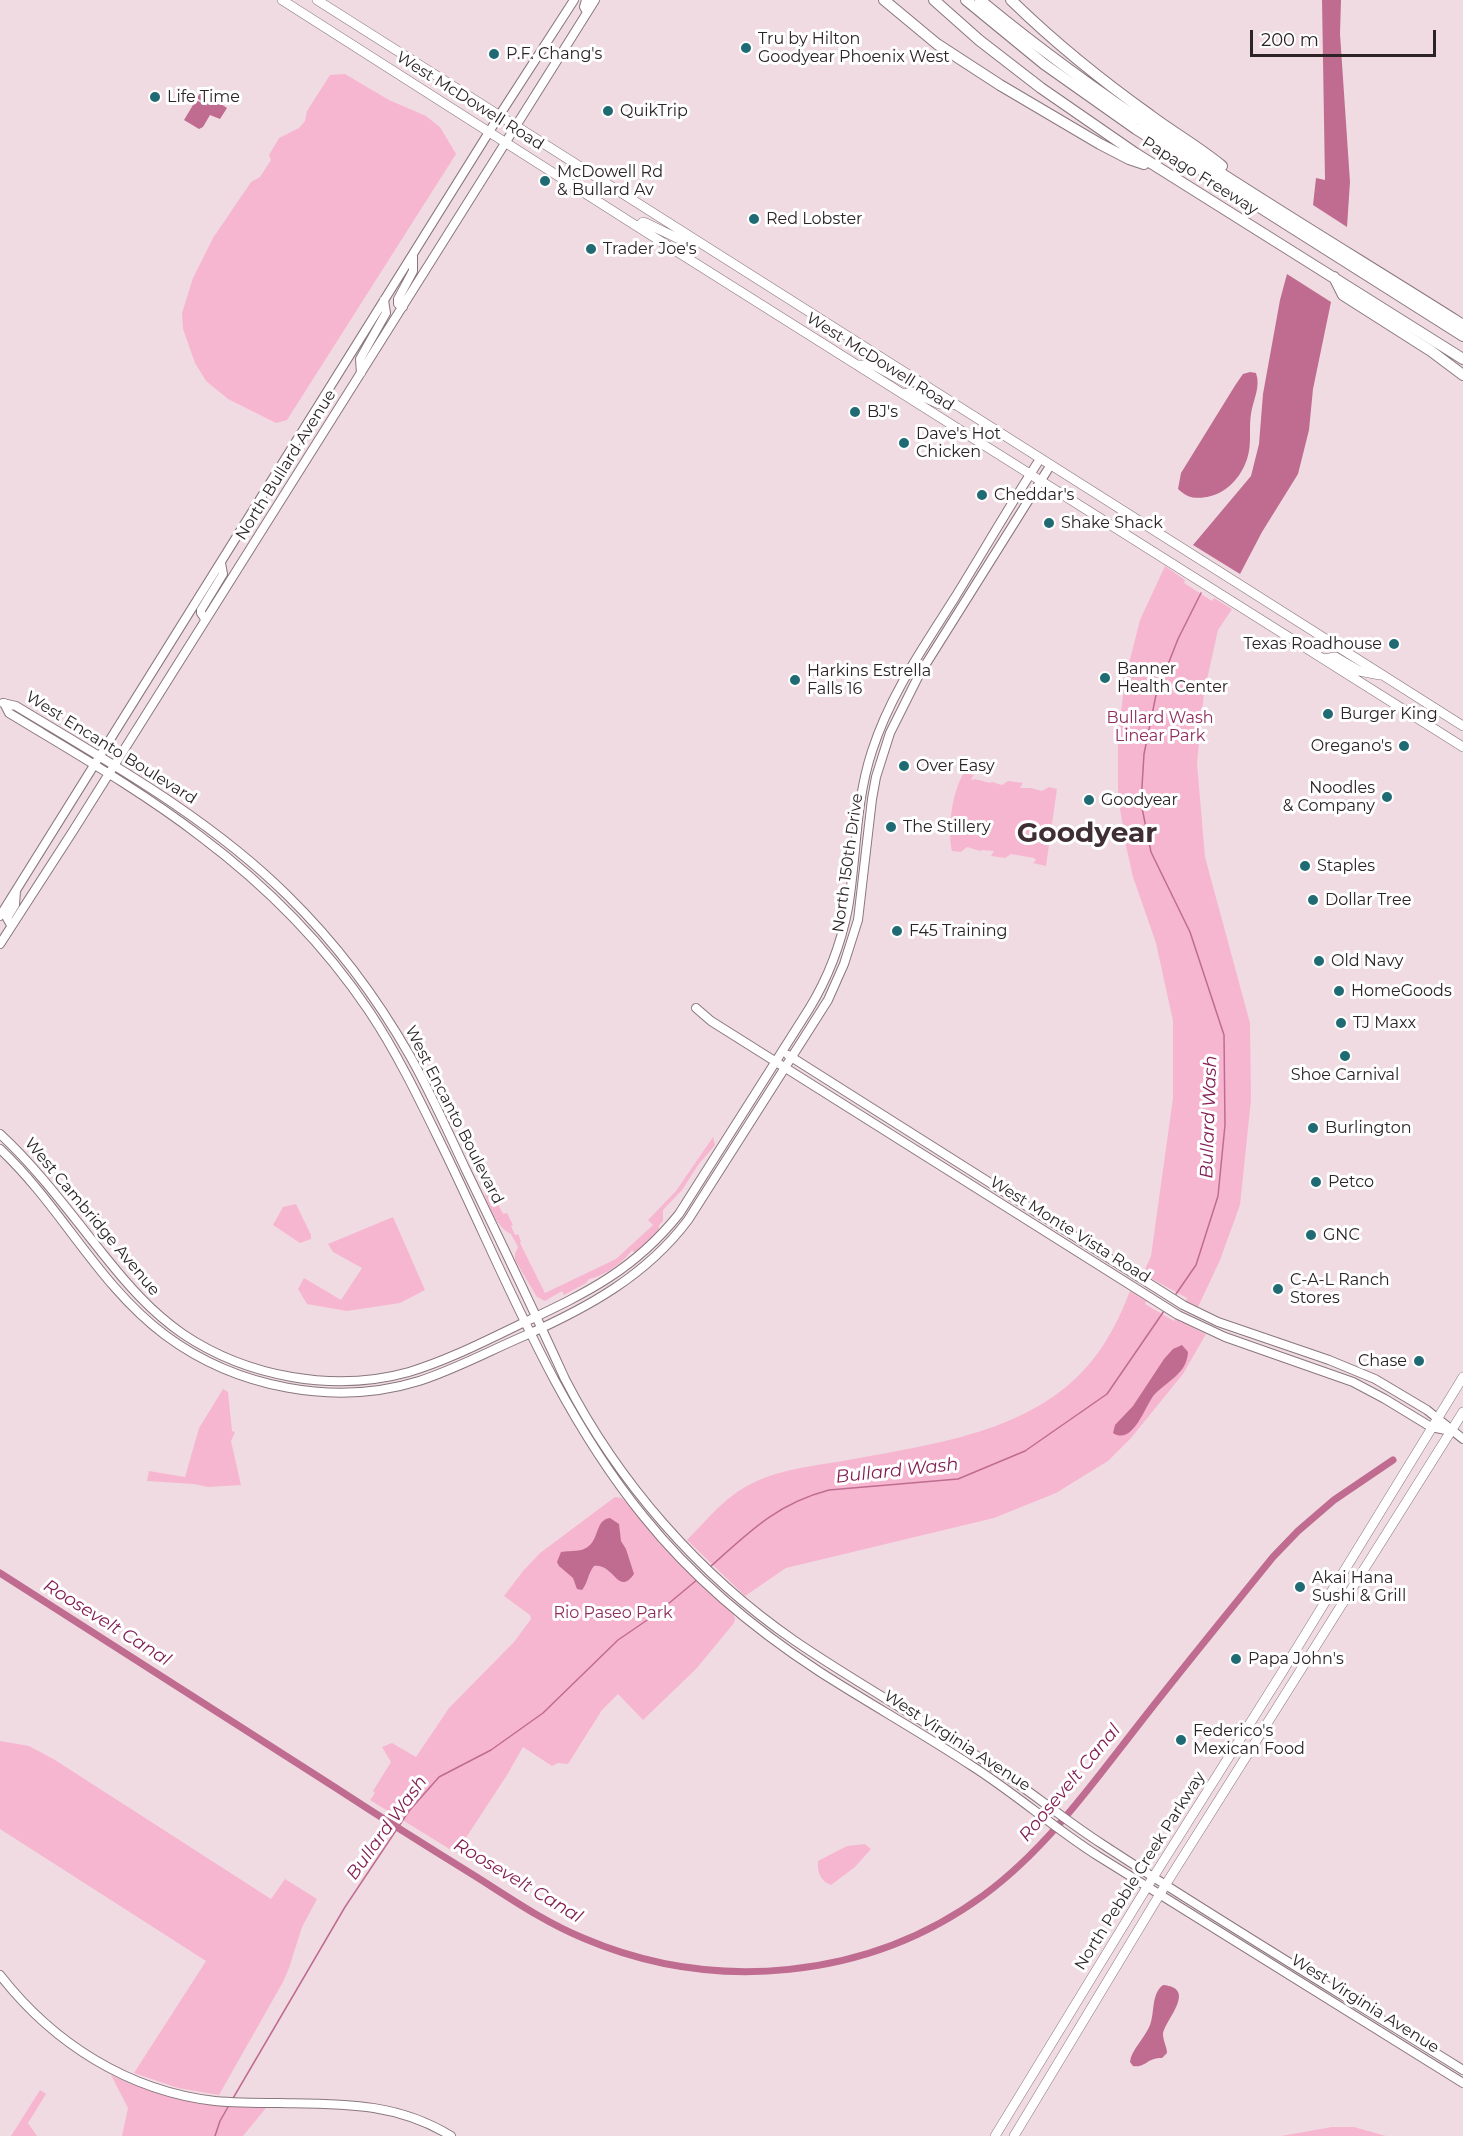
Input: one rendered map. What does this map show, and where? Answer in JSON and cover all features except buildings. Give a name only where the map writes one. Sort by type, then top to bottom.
[{"type":"highway","points":[[884,0],[938,44],[1000,86],[1128,159],[1156,167]]},
{"type":"highway","name":"Papago Freeway","points":[[934,0],[979,40],[1041,88],[1156,167],[1463,359]]},
{"type":"highway","points":[[966,0],[1044,64],[1136,129],[1463,336]]},
{"type":"highway","name":"Papago Freeway","points":[[980,0],[1095,89],[1463,325]]},
{"type":"highway","points":[[1011,0],[1096,74],[1156,120],[1204,151],[1267,201]]},
{"type":"highway","points":[[1334,277],[1343,295],[1431,351],[1463,375]]},
{"type":"main road","name":"West McDowell Road","points":[[282,0],[1463,747]]},
{"type":"main road","name":"West McDowell Road","points":[[316,0],[1463,726]]},
{"type":"main road","name":"North Bullard Avenue","points":[[0,916],[413,253],[574,0]]},
{"type":"main road","points":[[586,0],[584,7],[587,12]]},
{"type":"main road","name":"North Bullard Avenue","points":[[0,944],[595,0]]},
{"type":"main road","points":[[638,227],[643,222],[677,238],[698,243]]},
{"type":"main road","points":[[403,307],[398,304],[398,299],[413,270],[413,253]]},
{"type":"main road","points":[[772,311],[782,296]]},
{"type":"main road","points":[[361,374],[360,359],[386,313],[384,300]]},
{"type":"main road","points":[[857,365],[874,365],[906,383],[916,381]]},
{"type":"main road","points":[[904,394],[913,392],[939,404],[956,406]]},
{"type":"main road","name":"North 150th Drive","points":[[534,1325],[621,1271],[654,1242],[679,1214],[823,986],[839,943],[850,892],[860,798],[879,730],[899,686],[1040,459]]},
{"type":"main road","name":"North 150th Drive","points":[[534,1325],[599,1299],[628,1280],[664,1249],[688,1220],[786,1068],[835,986],[853,938],[859,909],[872,799],[884,748],[900,710],[919,675],[1050,466]]},
{"type":"main road","points":[[206,619],[201,610],[223,574],[221,563]]},
{"type":"main road","points":[[1324,660],[1335,657],[1359,671],[1385,676]]},
{"type":"main road","name":"West Encanto Boulevard","points":[[2,702],[16,706],[202,823],[286,894],[325,936],[358,977],[393,1027],[438,1109],[534,1325]]},
{"type":"main road","name":"West Encanto Boulevard","points":[[2,702],[9,712],[196,832],[249,875],[318,945],[374,1019],[417,1093],[534,1325]]},
{"type":"main road","points":[[860,798],[872,799]]},
{"type":"main road","points":[[249,875],[256,867]]},
{"type":"main road","points":[[11,925],[7,920],[15,905],[16,890]]},
{"type":"main road","name":"West Monte Vista Road","points":[[696,1008],[711,1021],[1178,1315],[1233,1340],[1353,1382],[1431,1427],[1451,1431]]},
{"type":"main road","name":"West Monte Vista Road","points":[[783,1051],[1183,1305],[1218,1322],[1356,1370],[1390,1387],[1438,1417],[1451,1431],[1463,1439]]},
{"type":"main road","name":"West Cambridge Avenue","points":[[0,1134],[37,1172],[148,1307],[198,1343],[249,1366],[285,1375],[321,1380],[376,1378],[426,1367],[534,1325]]},
{"type":"main road","name":"West Cambridge Avenue","points":[[0,1149],[23,1172],[111,1283],[138,1312],[177,1343],[239,1374],[292,1389],[335,1392],[367,1391],[404,1385],[432,1376],[534,1325]]},
{"type":"main road","points":[[959,1177],[965,1168]]},
{"type":"main road","points":[[679,1214],[688,1220]]},
{"type":"main road","name":"West Virginia Avenue","points":[[534,1325],[608,1450],[629,1481],[668,1529],[721,1581],[795,1641],[988,1763],[1072,1824],[1463,2070]]},
{"type":"main road","name":"West Virginia Avenue","points":[[534,1325],[558,1389],[599,1457],[647,1521],[687,1566],[744,1618],[789,1651],[981,1771],[1064,1834],[1463,2084]]},
{"type":"main road","name":"North Pebble Creek Parkway","points":[[995,2136],[1463,1377]]},
{"type":"main road","name":"North Pebble Creek Parkway","points":[[1014,2136],[1167,1884],[1463,1412]]},
{"type":"main road","points":[[0,1975],[29,2009],[67,2043],[94,2060],[144,2084],[177,2094],[215,2101],[362,2105],[393,2110],[423,2121],[451,2136]]},
{"type":"main road","points":[[1053,2042],[1066,2050]]},
{"type":"green space","points":[[345,74],[389,100],[426,116],[440,127],[456,154],[287,420],[276,423],[228,399],[206,381],[195,363],[183,329],[182,313],[193,278],[213,238],[251,182],[260,177],[271,160],[269,155],[279,138],[299,128],[305,121],[307,111],[330,75]]},
{"type":"green space","name":"Bullard Wash Linear Park","points":[[1165,566],[1185,580],[1184,583],[1212,601],[1214,598],[1232,609],[1218,630],[1204,693],[1197,763],[1205,857],[1250,1023],[1251,1100],[1240,1205],[1220,1260],[1198,1307],[1186,1301],[1187,1298],[1143,1274],[1151,1256],[1173,1098],[1173,1021],[1156,943],[1133,877],[1118,796],[1118,737],[1125,679],[1140,620]]},
{"type":"green space","points":[[964,773],[974,775],[972,780],[1002,785],[1008,781],[1023,783],[1020,788],[1042,791],[1049,787],[1057,789],[1046,866],[1033,863],[1036,860],[1034,858],[1011,854],[1005,858],[991,856],[994,851],[980,851],[967,847],[961,852],[952,851],[950,832],[952,811],[956,790]]},
{"type":"green space","points":[[713,1137],[715,1145],[698,1165],[682,1190],[663,1210],[663,1221],[659,1225],[659,1230],[635,1253],[632,1250],[613,1268],[589,1279],[564,1295],[562,1291],[545,1301],[537,1297],[515,1260],[518,1247],[511,1234],[499,1224],[489,1207],[483,1188],[482,1172],[503,1214],[507,1213],[515,1235],[518,1234],[520,1243],[545,1293],[616,1259],[653,1225],[648,1220],[676,1191]]},
{"type":"green space","points":[[296,1204],[311,1235],[311,1239],[300,1243],[273,1225],[283,1207]]},
{"type":"green space","points":[[393,1217],[425,1290],[400,1303],[347,1311],[307,1304],[298,1289],[304,1278],[341,1300],[362,1268],[333,1252],[328,1244]]},
{"type":"green space","points":[[1130,1291],[1146,1301],[1145,1304],[1174,1321],[1175,1319],[1206,1334],[1183,1374],[1131,1438],[1108,1461],[1056,1493],[994,1518],[786,1568],[745,1596],[687,1540],[730,1497],[769,1476],[794,1469],[916,1448],[988,1429],[1022,1415],[1053,1397],[1081,1374],[1108,1338]]},
{"type":"green space","points":[[223,1389],[228,1392],[232,1431],[235,1432],[231,1441],[241,1485],[208,1487],[147,1481],[149,1471],[185,1477],[199,1428]]},
{"type":"green space","name":"Rio Paseo Park","points":[[615,1497],[622,1498],[679,1563],[733,1613],[734,1623],[696,1669],[643,1720],[618,1694],[602,1710],[568,1764],[558,1763],[552,1766],[523,1747],[456,1853],[370,1800],[391,1762],[382,1747],[392,1743],[416,1757],[449,1708],[514,1642],[531,1619],[530,1615],[504,1596],[523,1571],[540,1553]]},
{"type":"green space","points":[[0,1741],[29,1746],[55,1760],[271,1899],[285,1879],[317,1899],[302,1927],[283,1982],[219,2095],[178,2088],[134,2073],[206,1961],[0,1829]]},
{"type":"green space","points":[[865,1844],[871,1849],[855,1867],[831,1885],[822,1878],[818,1861],[847,1846]]},
{"type":"green space","points":[[111,2075],[167,2096],[225,2106],[266,2108],[243,2136],[122,2136],[128,2108]]},
{"type":"green space","points":[[40,2090],[46,2094],[28,2123],[37,2136],[11,2136]]},
{"type":"green space","points":[[1332,2127],[1354,2127],[1386,2136],[1281,2136]]},
{"type":"shaded area","points":[[1322,0],[1341,0],[1340,34],[1350,182],[1347,227],[1313,205],[1316,178],[1325,180]]},
{"type":"shaded area","points":[[203,89],[218,98],[218,102],[227,108],[220,119],[210,115],[203,127],[199,129],[184,120],[196,100],[208,106],[197,98]]},
{"type":"shaded area","points":[[1287,274],[1331,302],[1313,389],[1309,430],[1298,474],[1262,532],[1240,574],[1193,545],[1251,476],[1259,444],[1263,394]]},
{"type":"shaded area","points":[[1256,373],[1258,383],[1250,419],[1249,451],[1244,467],[1235,481],[1215,495],[1195,498],[1188,496],[1178,489],[1181,473],[1236,384],[1243,374]]},
{"type":"shaded area","points":[[1182,1345],[1188,1352],[1187,1360],[1180,1372],[1154,1395],[1132,1430],[1120,1436],[1113,1433],[1115,1425],[1133,1406],[1164,1359],[1173,1349]]},
{"type":"shaded area","points":[[610,1518],[619,1524],[621,1541],[634,1574],[624,1582],[601,1566],[594,1566],[582,1590],[577,1589],[573,1578],[557,1562],[561,1552],[587,1548],[602,1522]]},
{"type":"shaded area","points":[[1163,1985],[1173,1987],[1178,1992],[1179,1998],[1163,2034],[1167,2053],[1162,2058],[1141,2066],[1133,2066],[1130,2062],[1131,2057],[1150,2025],[1155,1998]]},
{"type":"waterway","name":"Bullard Wash","points":[[1176,1294],[1196,1265],[1218,1196],[1225,1125],[1224,1035],[1190,932],[1151,852],[1141,803],[1144,754],[1156,695],[1178,639],[1201,593]]},
{"type":"waterway","name":"Bullard Wash","points":[[710,1567],[778,1511],[810,1496],[829,1490],[958,1479],[1025,1451],[1107,1394],[1164,1311]]},
{"type":"waterway","name":"Roosevelt Canal","points":[[0,1573],[405,1832],[555,1925],[633,1956],[685,1967],[737,1971],[789,1969],[841,1961],[891,1945],[939,1924],[984,1895],[1006,1877],[1066,1817],[1273,1557],[1298,1531],[1334,1500],[1393,1460]]},
{"type":"waterway","name":"Bullard Wash","points":[[232,2100],[345,1907],[409,1811],[439,1777],[491,1750],[543,1713],[618,1640],[656,1614],[698,1579]]},
{"type":"waterway","name":"Bullard Wash","points":[[215,2136],[228,2107]]},
{"type":"place","name":"Tru by Hilton Goodyear Phoenix West","points":[[746,48]]},
{"type":"place","name":"P.F. Chang's","points":[[494,54]]},
{"type":"place","name":"Life Time","points":[[155,97]]},
{"type":"place","name":"QuikTrip","points":[[608,111]]},
{"type":"place","name":"McDowell Rd & Bullard Av","points":[[545,181]]},
{"type":"place","name":"Red Lobster","points":[[754,219]]},
{"type":"place","name":"Trader Joe's","points":[[591,249]]},
{"type":"place","name":"BJ's","points":[[855,412]]},
{"type":"place","name":"Dave's Hot Chicken","points":[[904,443]]},
{"type":"place","name":"Cheddar's","points":[[982,495]]},
{"type":"place","name":"Shake Shack","points":[[1049,523]]},
{"type":"place","name":"Texas Roadhouse","points":[[1394,644]]},
{"type":"place","name":"Banner Health Center","points":[[1105,678]]},
{"type":"place","name":"Harkins Estrella Falls 16","points":[[795,680]]},
{"type":"place","name":"Burger King","points":[[1328,714]]},
{"type":"place","name":"Oregano's","points":[[1404,746]]},
{"type":"place","name":"Over Easy","points":[[904,766]]},
{"type":"place","name":"Noodles & Company","points":[[1387,797]]},
{"type":"place","name":"Goodyear","points":[[1089,800]]},
{"type":"place","name":"The Stillery","points":[[891,827]]},
{"type":"place","name":"Staples","points":[[1305,866]]},
{"type":"place","name":"Dollar Tree","points":[[1313,900]]},
{"type":"place","name":"F45 Training","points":[[897,931]]},
{"type":"place","name":"Old Navy","points":[[1319,961]]},
{"type":"place","name":"HomeGoods","points":[[1339,991]]},
{"type":"place","name":"TJ Maxx","points":[[1341,1023]]},
{"type":"place","name":"Shoe Carnival","points":[[1345,1056]]},
{"type":"place","name":"Burlington","points":[[1313,1128]]},
{"type":"place","name":"Petco","points":[[1316,1182]]},
{"type":"place","name":"GNC","points":[[1311,1235]]},
{"type":"place","name":"C-A-L Ranch Stores","points":[[1278,1289]]},
{"type":"place","name":"Chase","points":[[1419,1361]]},
{"type":"place","name":"Akai Hana Sushi & Grill","points":[[1300,1587]]},
{"type":"place","name":"Papa John's","points":[[1236,1659]]},
{"type":"place","name":"Federico's Mexican Food","points":[[1181,1740]]},
{"type":"district","name":"Goodyear","points":[[1087,834]]}]
